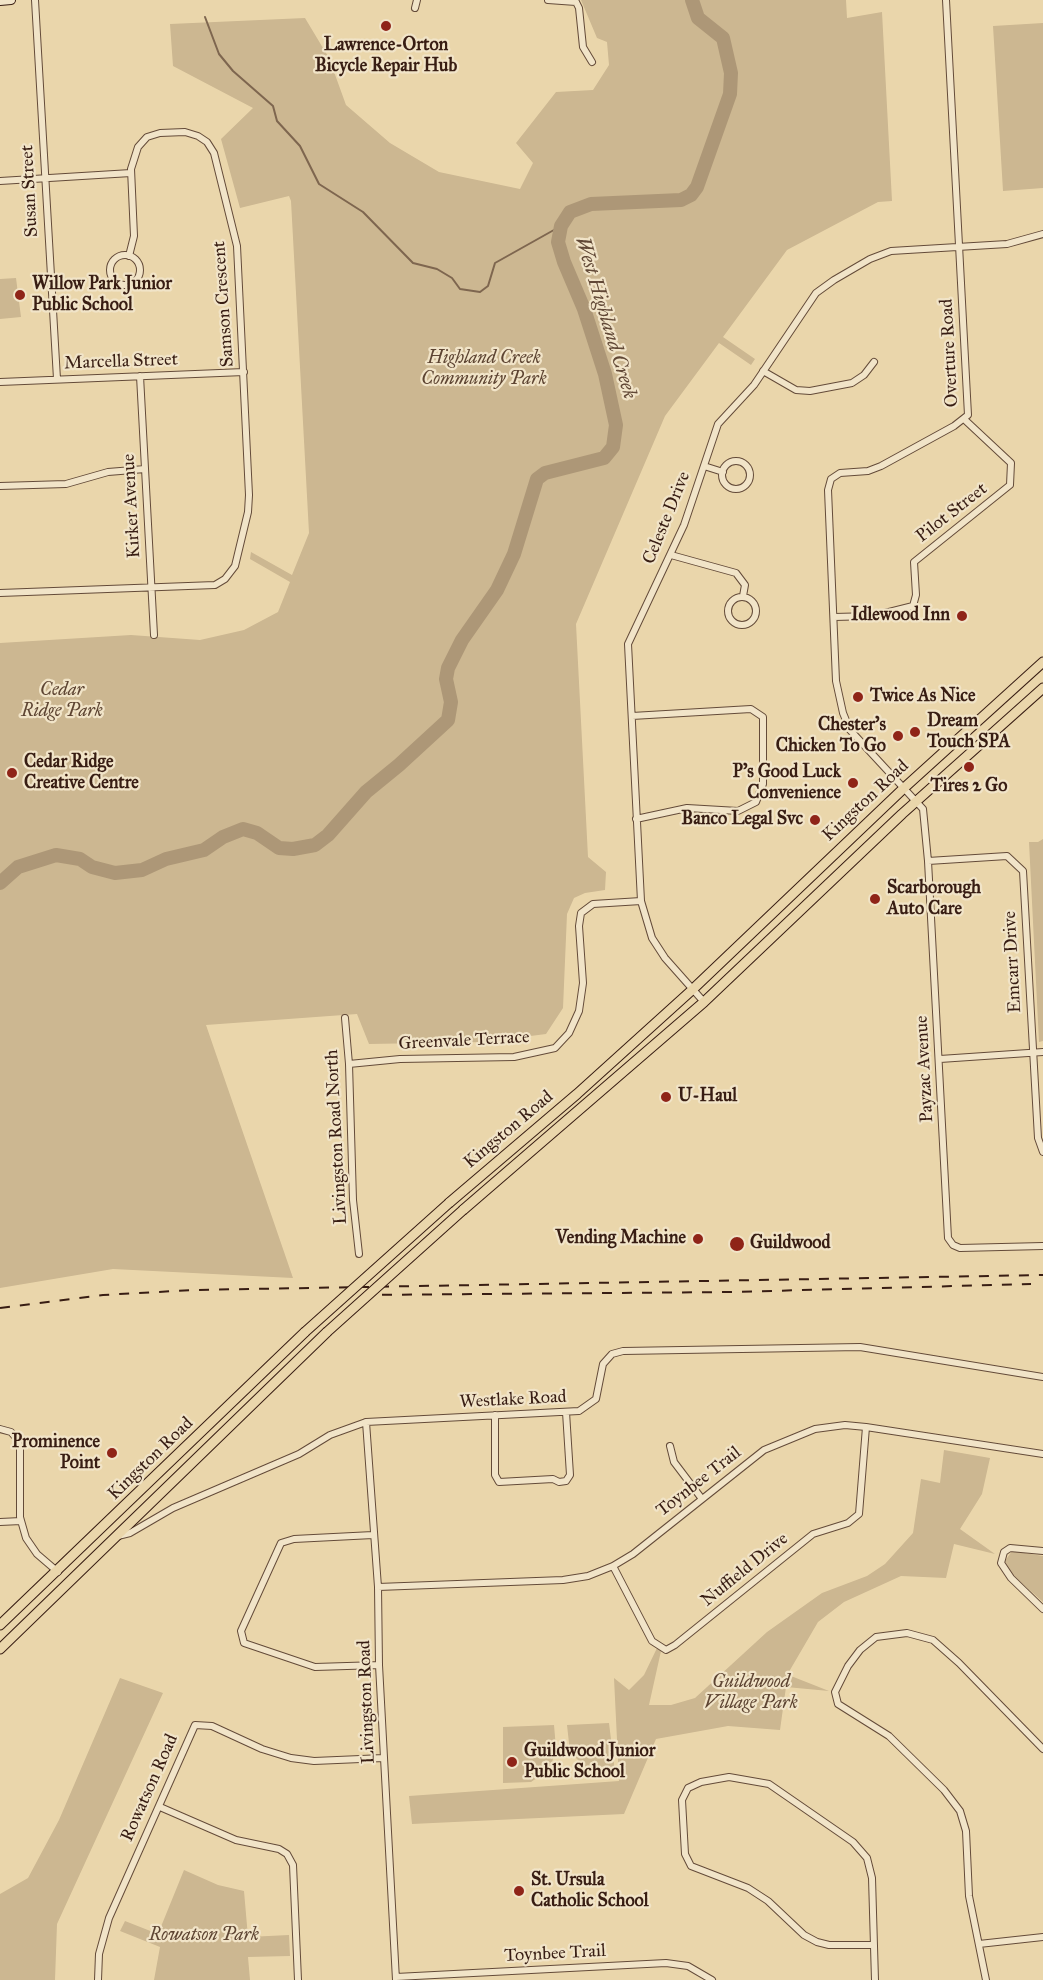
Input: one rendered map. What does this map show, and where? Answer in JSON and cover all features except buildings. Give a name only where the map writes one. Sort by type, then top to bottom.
[{"type":"main road","points":[[0,1],[11,0]]},
{"type":"main road","name":"Kingston Road","points":[[0,1625],[58,1572],[305,1332],[692,990],[904,788],[1043,662]]},
{"type":"main road","name":"Kingston Road","points":[[0,1649],[327,1332],[463,1210],[704,1002],[917,800],[1043,688]]},
{"type":"street","name":"Susan Street","points":[[35,0],[57,380]]},
{"type":"street","points":[[415,8],[417,0]]},
{"type":"street","points":[[548,0],[576,2],[579,8],[583,47],[592,62]]},
{"type":"street","name":"Overture Road","points":[[917,800],[850,730],[843,713],[836,681],[828,490],[831,479],[840,473],[867,471],[881,466],[965,420],[968,415],[946,0]]},
{"type":"street","name":"Samson Crescent","points":[[0,593],[215,585],[225,579],[236,566],[249,504],[244,372],[237,246],[214,153],[207,142],[185,132],[172,131],[147,137],[135,152],[130,173]]},
{"type":"street","points":[[0,181],[130,173],[134,237],[129,256]]},
{"type":"street","name":"Celeste Drive","points":[[704,1002],[665,958],[652,938],[641,901],[628,644],[671,555],[718,424],[741,402],[808,304],[824,285],[882,254],[1006,244],[1043,234]]},
{"type":"street","points":[[129,256],[137,261],[140,271],[137,280],[123,285],[112,277],[110,268],[115,259],[129,256]]},
{"type":"street","points":[[763,371],[796,390],[810,391],[852,383],[864,375],[874,362]]},
{"type":"street","name":"Marcella Street","points":[[0,382],[244,372]]},
{"type":"street","name":"Kirker Avenue","points":[[140,376],[154,634]]},
{"type":"street","name":"Pilot Street","points":[[834,617],[873,616],[913,606],[916,595],[914,562],[1010,485],[1011,464],[965,420]]},
{"type":"street","points":[[736,462],[745,465],[750,477],[742,488],[733,489],[725,484],[723,472],[728,464],[736,462]]},
{"type":"street","points":[[704,466],[723,472]]},
{"type":"street","points":[[0,486],[66,484],[108,472],[145,469]]},
{"type":"street","points":[[671,555],[736,573],[745,585],[743,596]]},
{"type":"street","points":[[743,596],[752,601],[756,614],[751,622],[737,625],[730,619],[727,610],[730,601],[743,596]]},
{"type":"street","points":[[632,716],[751,709],[763,717],[763,784],[756,802],[738,811],[687,808],[636,819]]},
{"type":"street","name":"Payzac Avenue","points":[[917,800],[923,809],[928,861],[948,1238],[953,1245],[960,1248],[1043,1246]]},
{"type":"street","name":"Emcarr Drive","points":[[928,861],[1007,856],[1023,871],[1038,1138],[1043,1152]]},
{"type":"street","name":"Greenvale Terrace","points":[[349,1064],[400,1059],[514,1057],[555,1048],[569,1033],[579,1011],[583,983],[579,926],[581,913],[593,904],[641,901]]},
{"type":"street","name":"Livingston Road North","points":[[345,1018],[349,1064],[353,1200],[359,1254]]},
{"type":"street","points":[[940,1059],[1043,1052]]},
{"type":"street","name":"Westlake Road","points":[[115,1537],[130,1533],[172,1509],[299,1454],[330,1435],[366,1422],[579,1411],[596,1399],[603,1364],[612,1354],[623,1351],[860,1347],[1043,1377]]},
{"type":"street","points":[[495,1415],[495,1475],[499,1482],[553,1479],[559,1482],[566,1481],[570,1475],[566,1412]]},
{"type":"street","name":"Livingston Road","points":[[366,1422],[378,1587],[379,1665],[396,1978]]},
{"type":"street","name":"Toynbee Trail","points":[[378,1587],[563,1580],[588,1576],[613,1566],[633,1554],[764,1450],[789,1437],[815,1429],[845,1425],[866,1427],[1043,1454]]},
{"type":"street","name":"Nuffield Drive","points":[[613,1566],[652,1641],[666,1650],[675,1646],[813,1534],[848,1523],[859,1514],[866,1427]]},
{"type":"street","points":[[0,1429],[11,1432],[17,1439],[20,1449],[21,1521],[26,1538],[37,1554],[58,1572]]},
{"type":"street","points":[[670,1446],[674,1462],[702,1498]]},
{"type":"street","points":[[0,1522],[21,1521]]},
{"type":"street","points":[[373,1535],[294,1539],[281,1544],[241,1631],[244,1643],[308,1665],[379,1665]]},
{"type":"street","points":[[1043,1551],[1010,1548],[1004,1551],[1001,1563],[1011,1578],[1043,1609]]},
{"type":"street","points":[[986,1980],[969,1896],[966,1831],[960,1811],[944,1790],[889,1736],[837,1704],[835,1692],[837,1685],[860,1650],[876,1637],[907,1633],[933,1640],[959,1663],[1043,1749]]},
{"type":"street","name":"Rowatson Road","points":[[98,1980],[99,1954],[109,1918],[160,1807],[192,1730],[199,1724],[212,1726],[269,1752],[291,1758],[314,1761],[384,1758]]},
{"type":"street","points":[[873,1945],[835,1945],[817,1942],[804,1935],[768,1901],[748,1888],[691,1866],[685,1854],[682,1800],[688,1788],[702,1782],[729,1777],[769,1784],[853,1842],[867,1858],[872,1878],[875,1980]]},
{"type":"street","points":[[160,1807],[236,1840],[279,1849],[287,1854],[293,1865],[298,1980]]},
{"type":"street","points":[[979,1944],[1043,1937]]},
{"type":"street","name":"Toynbee Trail","points":[[396,1978],[666,1963],[688,1966],[712,1980]]},
{"type":"green space","name":"Highland Creek Community Park","points":[[581,0],[846,0],[847,18],[882,12],[892,201],[878,202],[787,250],[723,337],[755,359],[751,365],[719,343],[665,416],[576,624],[588,857],[606,872],[605,890],[585,893],[574,898],[567,914],[563,1008],[546,1034],[484,1042],[369,1044],[357,1014],[206,1025],[293,1278],[113,1269],[0,1288],[0,643],[131,635],[200,640],[244,630],[278,612],[290,582],[250,559],[251,552],[292,575],[309,533],[291,201],[289,196],[240,208],[221,139],[253,108],[173,66],[170,24],[305,18],[329,58],[346,105],[390,143],[439,172],[520,189],[533,163],[516,143],[556,92],[593,90],[609,65],[607,42],[597,38]]},
{"type":"green space","points":[[1043,23],[1043,188],[1003,191],[993,26]]},
{"type":"green space","points":[[16,278],[21,317],[0,319],[0,279]]},
{"type":"green space","points":[[1043,839],[1043,1041],[1039,1042],[1029,842],[1038,842]]},
{"type":"green space","name":"Guildwood Village Park","points":[[944,1450],[990,1458],[982,1494],[960,1529],[995,1554],[954,1544],[946,1578],[901,1576],[844,1602],[818,1622],[790,1670],[791,1676],[829,1691],[786,1687],[780,1730],[728,1726],[656,1739],[624,1814],[412,1824],[409,1796],[619,1781],[614,1678],[629,1690],[644,1675],[657,1648],[661,1651],[649,1705],[671,1705],[695,1698],[767,1632],[822,1593],[867,1576],[885,1564],[913,1533],[921,1479],[940,1483]]},
{"type":"green space","points":[[1012,1551],[1043,1556],[1043,1602],[1006,1569],[1005,1561]]},
{"type":"green space","points":[[120,1678],[163,1693],[57,1924],[55,1980],[0,1980],[0,1894],[28,1878],[59,1820]]},
{"type":"green space","points":[[609,1723],[615,1772],[587,1769],[570,1752],[567,1725]]},
{"type":"green space","points":[[554,1725],[556,1748],[550,1769],[531,1782],[503,1783],[503,1727]]},
{"type":"green space","name":"Rowatson Park","points":[[184,1870],[218,1885],[244,1891],[248,1937],[289,1935],[290,1956],[248,1957],[250,1980],[154,1980],[160,1947],[120,1931],[125,1921],[158,1934]]},
{"type":"waterway","name":"West Highland Creek","points":[[0,883],[18,867],[56,855],[80,859],[92,867],[115,873],[142,870],[166,859],[204,850],[223,837],[243,829],[257,833],[279,848],[293,849],[315,845],[328,835],[366,792],[448,720],[451,702],[446,679],[448,668],[462,640],[497,590],[514,554],[537,479],[545,473],[604,458],[613,447],[616,425],[605,374],[584,309],[558,242],[561,226],[570,212],[591,204],[681,200],[691,195],[697,187],[730,94],[731,73],[723,38],[698,18],[692,0]]},
{"type":"waterway","points":[[205,17],[219,54],[233,71],[273,106],[277,121],[300,146],[319,184],[363,212],[413,263],[437,269],[452,278],[460,289],[480,292],[488,286],[495,263],[561,226]]},
{"type":"railway","points":[[0,1308],[103,1295],[193,1290],[1043,1275]]},
{"type":"railway","points":[[362,1295],[731,1292],[1031,1284]]},
{"type":"place","name":"Lawrence-Orton Bicycle Repair Hub","points":[[386,26]]},
{"type":"place","name":"Willow Park Junior Public School","points":[[20,295]]},
{"type":"place","name":"Idlewood Inn","points":[[962,616]]},
{"type":"place","name":"Twice As Nice","points":[[858,697]]},
{"type":"place","name":"Dream Touch SPA","points":[[915,732]]},
{"type":"place","name":"Chester's Chicken To Go","points":[[898,736]]},
{"type":"place","name":"Tires 2 Go","points":[[969,767]]},
{"type":"place","name":"Cedar Ridge Creative Centre","points":[[12,773]]},
{"type":"place","name":"P's Good Luck Convenience","points":[[853,783]]},
{"type":"place","name":"Banco Legal Svc","points":[[815,820]]},
{"type":"place","name":"Scarborough Auto Care","points":[[875,899]]},
{"type":"place","name":"U-Haul","points":[[666,1097]]},
{"type":"place","name":"Vending Machine","points":[[698,1239]]},
{"type":"place","name":"Guildwood","points":[[737,1244]]},
{"type":"place","name":"Prominence Point","points":[[112,1453]]},
{"type":"place","name":"Guildwood Junior Public School","points":[[512,1762]]},
{"type":"place","name":"St. Ursula Catholic School","points":[[519,1891]]},
{"type":"park label","name":"Cedar Ridge Park","points":[[62,701]]}]
